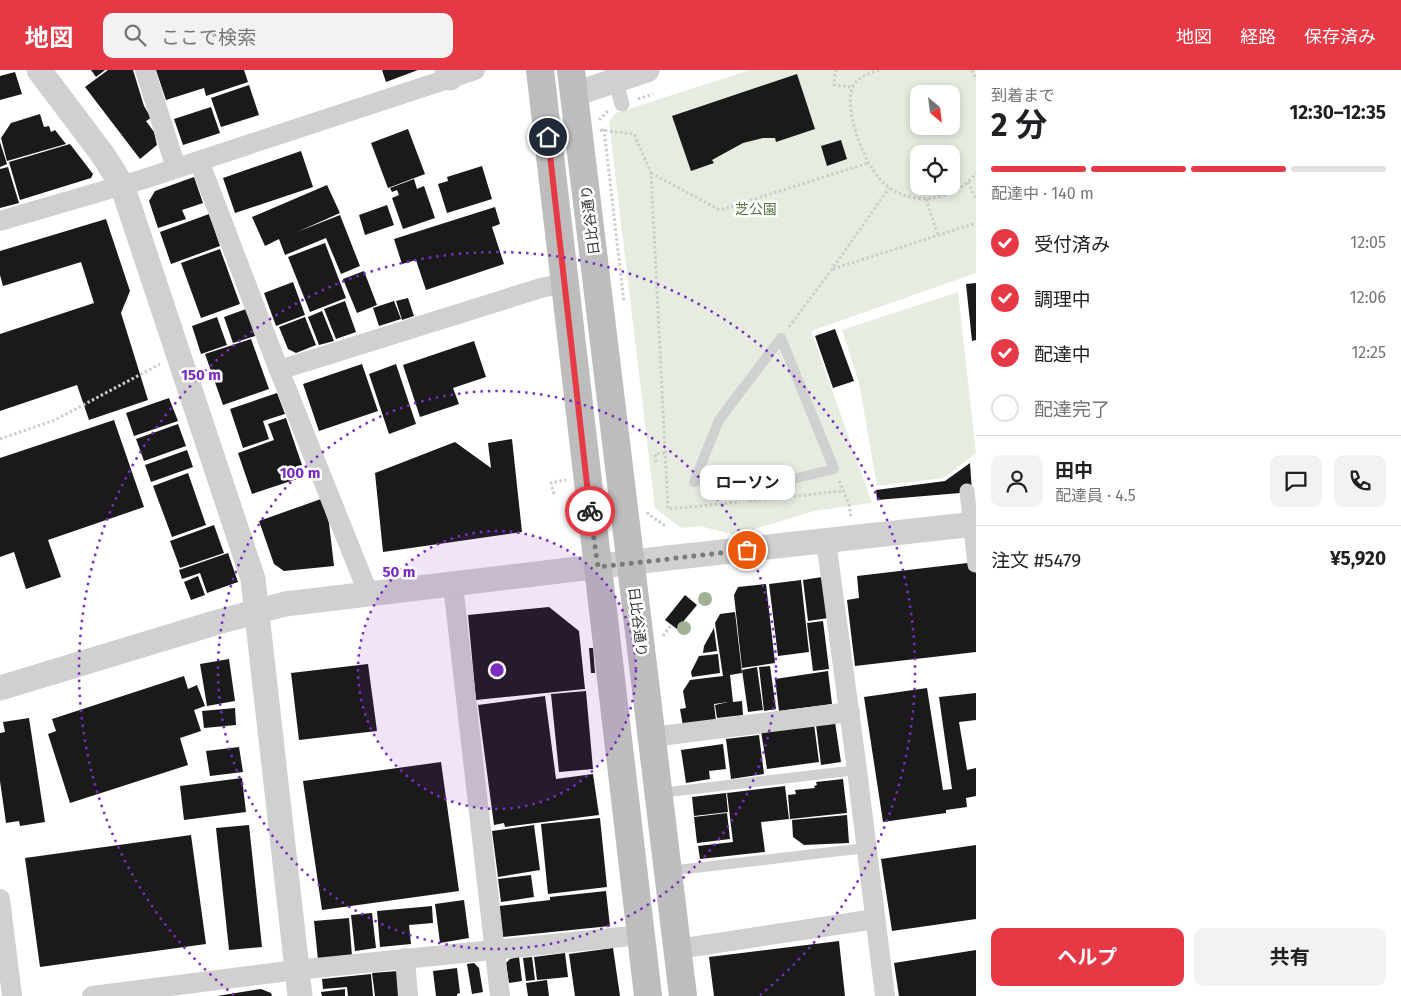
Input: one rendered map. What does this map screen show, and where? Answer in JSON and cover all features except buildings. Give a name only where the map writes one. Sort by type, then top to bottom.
[{"type":"main road","points":[[546,118],[556,101],[573,82],[539,71],[648,996]]},
{"type":"main road","name":"日比谷通り","points":[[573,82],[683,996]]},
{"type":"street","points":[[39,70],[103,155],[122,185],[252,579],[300,996]]},
{"type":"street","points":[[145,70],[176,168]]},
{"type":"street","points":[[0,221],[199,161],[448,74],[475,70]]},
{"type":"street","points":[[612,70],[617,106]]},
{"type":"street","points":[[573,82],[647,70]]},
{"type":"street","points":[[199,161],[279,370],[369,595]]},
{"type":"street","points":[[279,370],[541,288],[564,283]]},
{"type":"street","points":[[967,491],[975,564]]},
{"type":"street","points":[[0,688],[285,604],[976,524]]},
{"type":"street","points":[[826,541],[858,770],[884,996]]},
{"type":"street","points":[[453,585],[500,996]]},
{"type":"street","points":[[652,737],[850,712]]},
{"type":"street","points":[[0,899],[12,996]]},
{"type":"street","points":[[678,949],[875,919]]},
{"type":"street","points":[[92,996],[138,993],[296,970],[641,935]]},
{"type":"street","points":[[405,958],[408,996]]},
{"type":"lane","points":[[781,338],[834,469],[789,480],[751,485],[738,486],[710,477],[694,482],[719,420],[781,338]]},
{"type":"lane","points":[[659,793],[858,770]]},
{"type":"lane","points":[[669,871],[866,848]]},
{"type":"path","points":[[837,70],[835,72],[834,84],[854,86]]},
{"type":"path","points":[[879,70],[867,74],[855,82],[850,93],[850,107],[868,163],[879,179],[889,188],[904,195],[926,199],[939,198],[954,192],[968,182],[976,173]]},
{"type":"path","points":[[972,70],[976,80]]},
{"type":"path","points":[[617,106],[596,123],[596,131],[604,129],[634,134],[651,173],[668,509],[843,492]]},
{"type":"path","points":[[604,129],[625,307]]},
{"type":"path","points":[[651,173],[720,210],[868,163]]},
{"type":"path","points":[[968,182],[976,199]]},
{"type":"path","points":[[781,338],[832,270],[889,188]]},
{"type":"path","points":[[926,199],[938,235]]},
{"type":"path","points":[[832,270],[976,223]]},
{"type":"path","points":[[0,438],[55,420],[166,361]]},
{"type":"path","points":[[656,462],[655,454],[665,453]]},
{"type":"path","points":[[834,469],[848,504],[854,537]]},
{"type":"path","points":[[554,494],[551,483],[567,480]]},
{"type":"path","points":[[647,504],[648,514],[667,527]]},
{"type":"path","points":[[663,636],[672,624]]},
{"type":"green space","name":"芝公園","points":[[750,70],[976,70],[976,273],[811,331],[872,503],[814,511],[735,535],[700,526],[681,528],[655,508],[609,122],[616,113]]},
{"type":"green space","points":[[958,292],[976,453],[944,478],[877,486],[859,383],[842,330]]},
{"type":"way so far","points":[[590,511],[598,567],[747,550]]},
{"type":"place","name":"ローソン","points":[[747,550]]},
{"type":"route","points":[[548,137],[590,511]]}]
